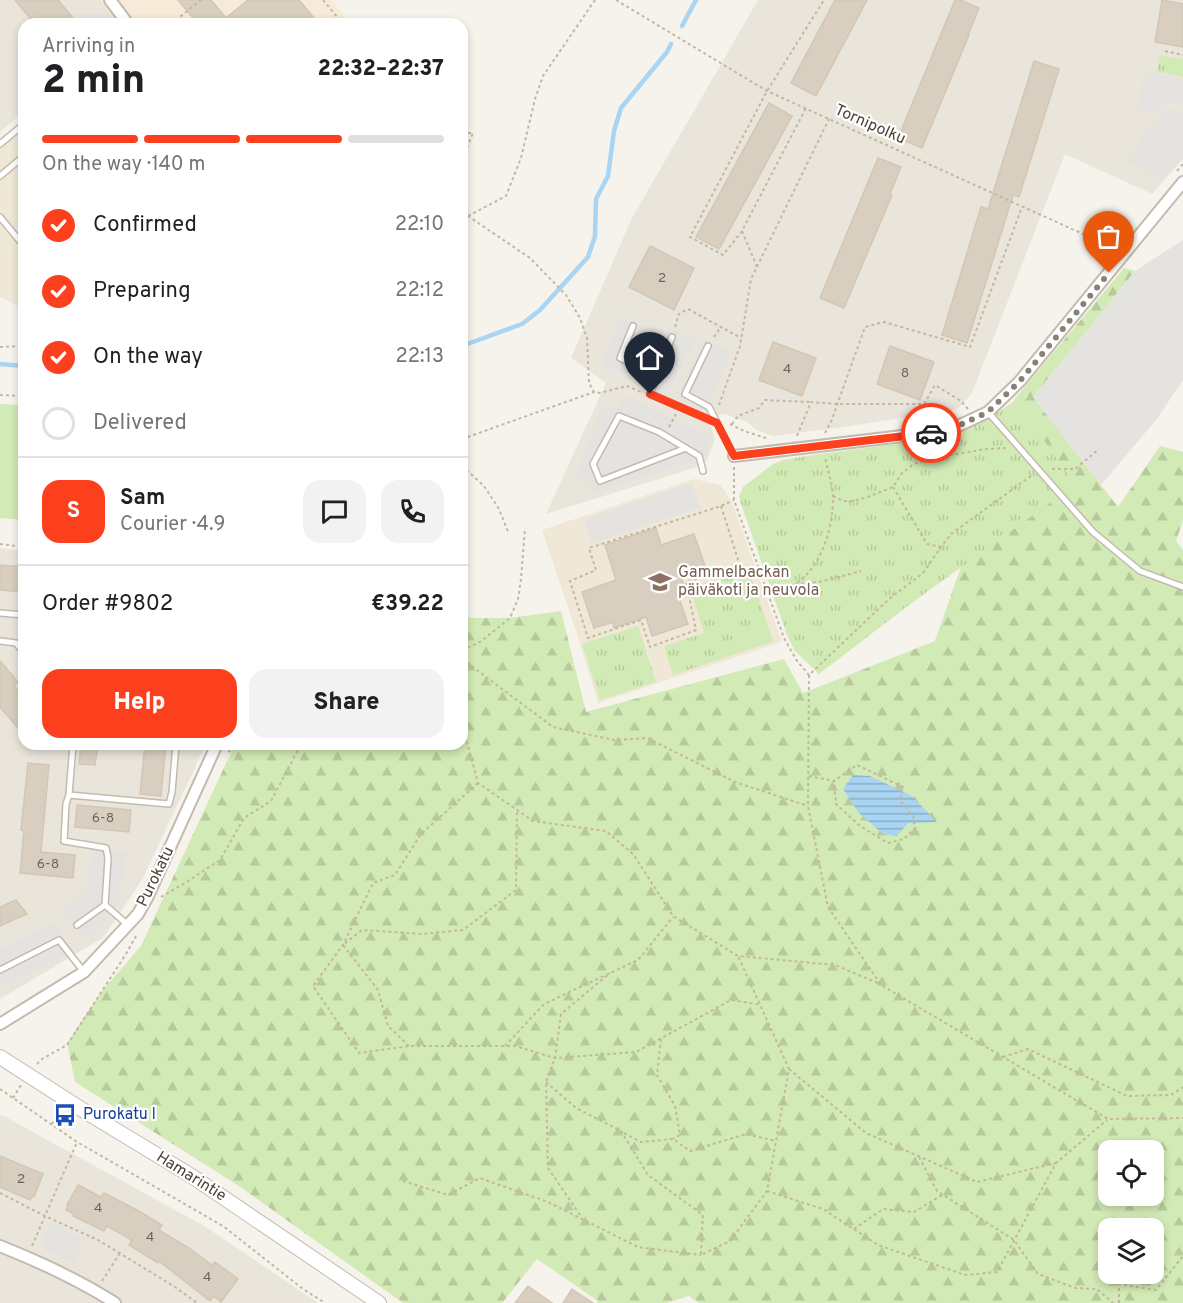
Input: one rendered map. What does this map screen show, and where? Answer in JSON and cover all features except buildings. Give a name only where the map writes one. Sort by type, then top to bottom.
[{"type":"street","points":[[110,0],[124,18]]},
{"type":"street","points":[[734,456],[936,432],[958,426],[988,412],[1020,381],[1183,182]]},
{"type":"street","name":"Purokatu","points":[[0,1024],[84,972],[138,914],[214,750]]},
{"type":"street","name":"Hamarintie","points":[[0,1057],[199,1181],[379,1303]]},
{"type":"street","points":[[0,1246],[27,1257],[115,1303]]},
{"type":"lane","points":[[0,144],[18,129]]},
{"type":"lane","points":[[0,176],[18,161]]},
{"type":"lane","points":[[0,217],[18,239]]},
{"type":"lane","points":[[633,326],[620,358],[657,375]]},
{"type":"lane","points":[[672,337],[650,394],[719,423]]},
{"type":"lane","points":[[708,346],[685,394],[709,407],[734,456]]},
{"type":"lane","points":[[988,412],[1093,532],[1140,571],[1183,587]]},
{"type":"lane","points":[[686,448],[600,481],[593,465],[619,416],[659,432],[665,435],[699,456],[703,471]]},
{"type":"lane","points":[[0,613],[18,614]]},
{"type":"lane","points":[[0,641],[16,643],[18,646]]},
{"type":"lane","points":[[73,750],[64,841],[106,848],[108,858],[105,905]]},
{"type":"lane","points":[[69,795],[169,804],[176,750]]},
{"type":"lane","points":[[77,925],[105,905]]},
{"type":"lane","points":[[105,905],[128,925]]},
{"type":"lane","points":[[0,970],[59,940],[84,972]]},
{"type":"path","points":[[178,18],[201,0]]},
{"type":"path","points":[[323,0],[338,18]]},
{"type":"path","points":[[594,392],[589,383],[587,338],[580,318],[566,295],[530,258],[468,216],[506,196],[521,158],[543,76],[595,0]]},
{"type":"path","name":"Tornipolku","points":[[616,0],[767,91],[1124,253]]},
{"type":"path","points":[[806,108],[742,231],[723,255],[690,237],[767,91],[824,0]]},
{"type":"path","points":[[1165,51],[1183,55]]},
{"type":"path","points":[[776,441],[744,431],[732,424],[719,423],[716,413],[740,346],[751,279],[829,119]]},
{"type":"path","points":[[468,133],[472,133],[468,144]]},
{"type":"path","points":[[1176,172],[1183,164]]},
{"type":"path","points":[[825,434],[865,327],[884,322],[970,347],[1022,207]]},
{"type":"path","points":[[742,231],[757,267]]},
{"type":"path","points":[[672,337],[680,314],[688,309],[741,338]]},
{"type":"path","points":[[708,346],[721,327]]},
{"type":"path","points":[[0,347],[18,346]]},
{"type":"path","points":[[732,424],[738,416],[759,408],[765,400],[837,404],[924,404],[935,385],[961,401],[968,409],[960,412]]},
{"type":"path","points":[[468,437],[594,392],[600,393],[627,386],[648,395]]},
{"type":"path","points":[[0,394],[18,396]]},
{"type":"path","points":[[806,437],[796,438],[811,402]]},
{"type":"path","points":[[665,435],[678,410]]},
{"type":"path","points":[[833,496],[843,501],[869,498],[893,488],[902,474],[914,464],[932,458],[1018,446]]},
{"type":"path","points":[[809,675],[890,599],[923,573],[951,534],[1039,470],[1075,469],[1099,449]]},
{"type":"path","points":[[795,584],[810,571],[823,550],[829,532],[833,496],[825,454]]},
{"type":"path","points":[[734,456],[734,500],[784,638],[797,661],[809,675],[808,806],[828,907],[881,985]]},
{"type":"path","points":[[468,471],[484,486],[499,509],[509,534]]},
{"type":"path","points":[[893,488],[927,544]]},
{"type":"path","points":[[721,506],[740,566],[686,582],[696,630],[650,647],[641,620],[588,638],[570,581],[596,570],[589,548],[734,500]]},
{"type":"path","points":[[468,647],[480,642],[510,618],[518,599],[525,528]]},
{"type":"path","points":[[0,544],[18,546]]},
{"type":"path","points":[[922,546],[927,544],[941,547]]},
{"type":"path","points":[[769,593],[795,584],[819,582],[861,571]]},
{"type":"path","points":[[468,663],[553,727],[614,740],[647,738],[735,782],[808,806]]},
{"type":"path","points":[[468,746],[478,783],[533,821],[606,831],[633,854],[673,916],[738,956],[836,965],[881,985],[1107,1119],[1183,1118]]},
{"type":"path","points":[[147,898],[157,899],[220,860],[244,818],[271,801],[298,750]]},
{"type":"path","points":[[809,776],[834,781],[857,765],[903,787],[900,801],[913,816],[915,828],[904,839],[888,843],[860,826],[836,804],[834,781]]},
{"type":"path","points":[[478,783],[421,834],[395,875],[373,883],[343,945],[314,986],[359,1053],[409,1046],[515,1046],[555,1058],[636,1052],[731,1000],[761,1005]]},
{"type":"path","points":[[343,945],[362,930],[422,934],[463,930],[516,890],[517,810]]},
{"type":"path","points":[[505,1046],[544,1004],[638,960],[673,916]]},
{"type":"path","points":[[343,945],[378,990],[388,1026],[409,1046]]},
{"type":"path","points":[[738,956],[789,1069],[866,1133],[977,1182],[1056,1163]]},
{"type":"path","points":[[581,1218],[548,1168],[546,1082],[555,1058],[561,1014],[610,973]]},
{"type":"path","points":[[546,1082],[576,1108],[641,1142],[673,1139],[680,1135],[675,1106],[657,1075],[661,1039]]},
{"type":"path","points":[[1003,1057],[1028,1049],[1127,1096],[1171,1095],[1183,1087]]},
{"type":"path","points":[[403,1181],[447,1196],[480,1178],[548,1202],[638,1247],[701,1255],[730,1241],[768,1191],[789,1069]]},
{"type":"path","points":[[0,1089],[77,1142],[222,1226],[303,1289],[325,1303]]},
{"type":"path","points":[[52,1124],[58,1115],[65,1115]]},
{"type":"path","points":[[768,1191],[823,1209],[878,1245],[965,1275],[997,1272],[1056,1163],[1107,1119]]},
{"type":"path","points":[[621,1131],[648,1175],[703,1215],[701,1255]]},
{"type":"path","points":[[673,1139],[690,1151],[746,1134],[777,1141]]},
{"type":"path","points":[[27,1257],[77,1142]]},
{"type":"path","points":[[919,1156],[937,1191],[1014,1240],[1038,1274],[1075,1288],[1097,1289],[1113,1303]]},
{"type":"path","points":[[0,1193],[98,1240],[175,1287],[196,1303]]},
{"type":"path","points":[[854,1229],[884,1209],[914,1212],[942,1194]]},
{"type":"path","points":[[95,1291],[120,1253]]},
{"type":"path","points":[[1119,1303],[1119,1284],[1156,1290],[1183,1256]]},
{"type":"shaded area","points":[[0,0],[100,0],[114,18],[18,18],[18,116],[0,132]]},
{"type":"shaded area","points":[[100,0],[331,0],[346,18],[114,18]]},
{"type":"shaded area","points":[[758,0],[1183,0],[1183,159],[1152,194],[1065,154],[972,393],[958,409],[773,436],[757,430],[747,422],[724,414],[708,416],[715,439],[707,460],[694,468],[546,514],[606,383],[571,358],[632,218]]},
{"type":"shaded area","points":[[1145,71],[1183,80],[1183,106],[1163,101],[1160,114],[1137,109]]},
{"type":"shaded area","points":[[1168,108],[1183,114],[1183,157],[1161,181],[1127,161],[1144,134]]},
{"type":"shaded area","points":[[18,133],[18,306],[0,297],[0,148]]},
{"type":"shaded area","points":[[1183,240],[1183,380],[1156,420],[1101,485],[1033,397],[1135,271]]},
{"type":"shaded area","points":[[621,317],[665,335],[669,327],[695,340],[666,397],[601,365]]},
{"type":"shaded area","points":[[702,339],[731,352],[705,411],[676,399]]},
{"type":"shaded area","points":[[625,396],[711,437],[706,456],[594,494],[576,474],[603,404],[617,408]]},
{"type":"shaded area","name":"Gammelbackan päiväkoti ja neuvola","points":[[694,479],[721,485],[733,504],[782,642],[598,703],[542,530]]},
{"type":"shaded area","points":[[692,483],[701,508],[592,544],[584,519]]},
{"type":"shaded area","points":[[0,548],[18,550],[18,750],[203,750],[143,878],[104,937],[0,999]]},
{"type":"shaded area","points":[[93,848],[127,852],[119,900],[108,917],[84,937],[62,912],[87,889]]},
{"type":"shaded area","points":[[53,923],[74,951],[0,988],[0,949]]},
{"type":"shaded area","points":[[2,1115],[206,1227],[318,1303],[0,1303],[0,1116]]},
{"type":"shaded area","points":[[51,1222],[84,1239],[73,1264],[41,1246]]},
{"type":"green space","points":[[1160,55],[1183,60],[1183,77],[1157,71]]},
{"type":"green space","points":[[1124,268],[1135,271],[1033,397],[1118,507],[1160,446],[1183,452],[1183,520],[1176,541],[1183,550],[1183,1303],[699,1303],[689,1296],[667,1303],[597,1303],[598,1301],[537,1259],[502,1303],[403,1303],[239,1186],[75,1082],[67,1043],[102,991],[141,946],[232,750],[468,750],[468,618],[510,618],[561,611],[586,712],[784,659],[803,693],[935,641],[978,518],[1049,498],[1014,400]]},
{"type":"green space","points":[[1016,400],[1075,485],[913,602],[819,674],[795,651],[787,635],[741,504],[739,496],[743,487],[773,464],[783,460],[912,442],[961,432],[989,418]]},
{"type":"green space","points":[[0,404],[18,405],[18,520],[0,518]]},
{"type":"green space","points":[[748,568],[766,620],[734,631],[741,652],[673,675],[664,646],[704,633],[690,588]]},
{"type":"green space","points":[[766,620],[773,642],[741,652],[733,631]]},
{"type":"green space","points":[[638,626],[656,682],[600,700],[582,644]]},
{"type":"water","points":[[853,775],[870,776],[912,796],[937,822],[908,823],[897,836],[883,834],[859,813],[843,789]]},
{"type":"waterway","points":[[682,26],[696,0]]},
{"type":"waterway","points":[[468,344],[522,324],[540,310],[588,257],[595,236],[596,199],[608,176],[614,131],[621,108],[671,44]]},
{"type":"waterway","points":[[0,364],[18,366]]},
{"type":"way so far","points":[[931,433],[958,426],[988,412],[1020,381],[1109,273]]},
{"type":"place","name":"Gammelbackan päiväkoti ja neuvola","points":[[660,582]]},
{"type":"place","name":"Purokatu I","points":[[65,1115]]},
{"type":"route","points":[[650,394],[717,423],[734,456],[931,433]]}]
